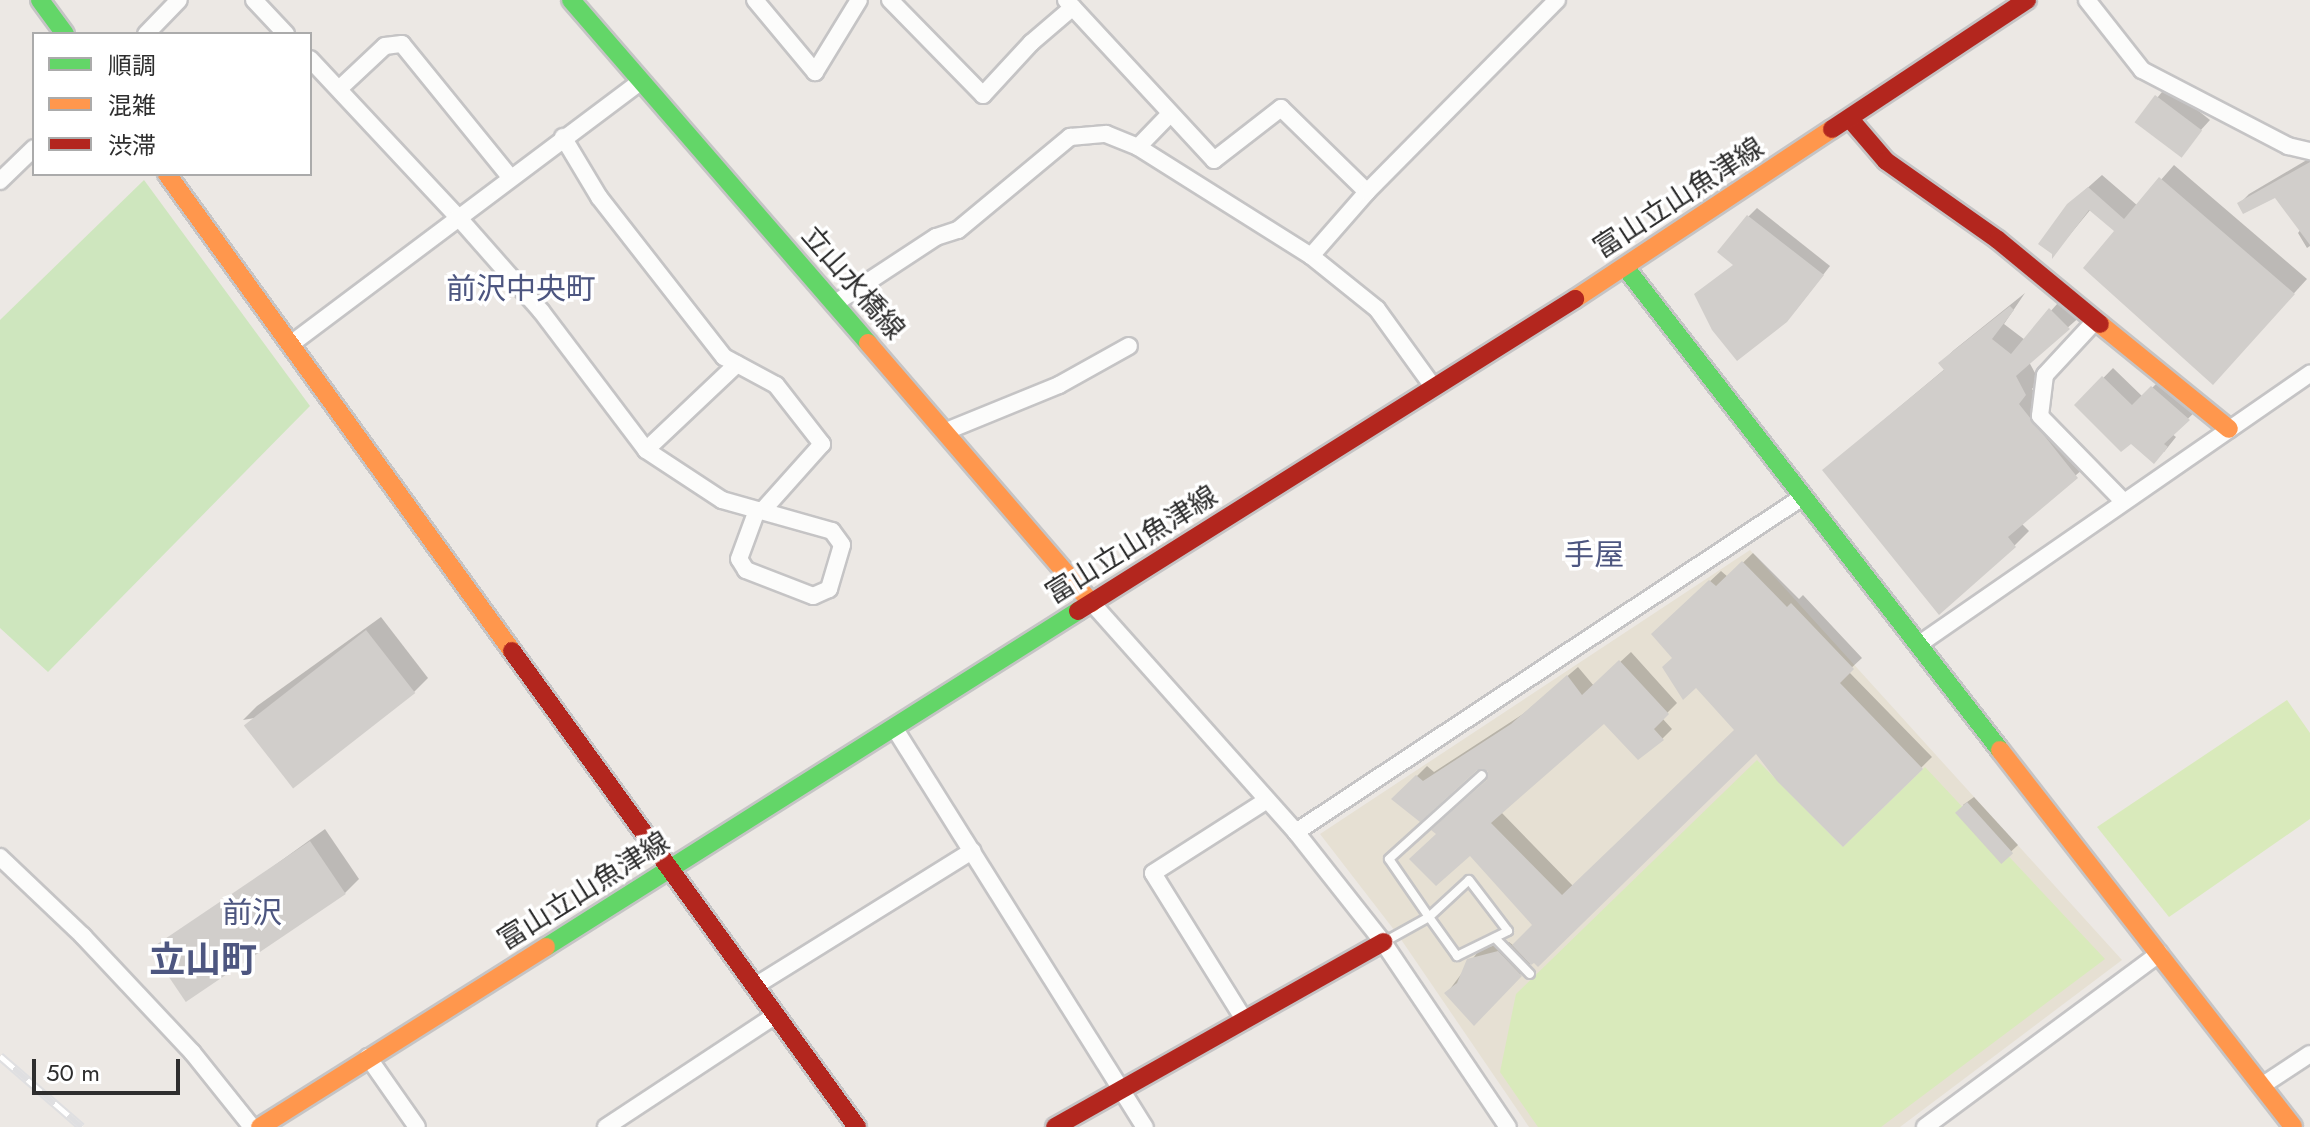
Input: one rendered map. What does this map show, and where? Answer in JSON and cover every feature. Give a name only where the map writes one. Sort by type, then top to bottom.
[{"type":"street","points":[[40,0],[64,32]]},
{"type":"street","points":[[148,32],[179,0]]},
{"type":"street","points":[[254,0],[284,32]]},
{"type":"street","name":"立山水橋線","points":[[571,0],[1092,603]]},
{"type":"street","points":[[755,0],[815,72],[859,0]]},
{"type":"street","points":[[890,0],[983,95],[1070,4],[1169,115],[1214,160],[1281,108],[1367,192]]},
{"type":"street","points":[[1311,256],[1367,192],[1557,0]]},
{"type":"street","name":"富山立山魚津線","points":[[260,1127],[1625,267],[2027,0]]},
{"type":"street","points":[[2087,0],[2142,70],[2288,146],[2310,151]]},
{"type":"street","points":[[339,89],[385,46],[402,44],[510,177]]},
{"type":"street","points":[[312,61],[541,311],[646,450],[722,500],[760,511],[832,531],[842,545],[829,589],[813,596],[746,570],[739,559],[760,511],[822,444],[776,385],[724,357],[599,197],[563,137]]},
{"type":"street","points":[[291,344],[641,81]]},
{"type":"street","points":[[1138,147],[1169,115]]},
{"type":"street","points":[[1850,119],[1886,161],[1998,240],[2229,429]]},
{"type":"street","points":[[834,304],[936,237],[958,230],[1070,137],[1106,134],[1138,147],[1311,256],[1377,309],[1434,388]]},
{"type":"street","points":[[0,181],[32,150]]},
{"type":"street","points":[[168,176],[857,1127]]},
{"type":"street","points":[[1625,267],[2293,1127]]},
{"type":"street","points":[[2096,320],[2045,375],[2040,416],[2124,502]]},
{"type":"street","points":[[944,432],[1059,385],[1129,346]]},
{"type":"street","points":[[646,450],[737,364]]},
{"type":"street","points":[[1918,645],[2310,374]]},
{"type":"street","points":[[1296,832],[1804,496]]},
{"type":"street","points":[[1092,603],[1296,832],[1383,942],[1508,1127]]},
{"type":"street","points":[[895,729],[1145,1127]]},
{"type":"street","points":[[1245,1021],[1153,873],[1267,800]]},
{"type":"street","points":[[755,986],[972,851]]},
{"type":"street","points":[[0,857],[83,936],[181,1040],[252,1127]]},
{"type":"street","points":[[1055,1127],[1383,942]]},
{"type":"street","points":[[1925,1127],[2160,953]]},
{"type":"street","points":[[606,1127],[776,1015]]},
{"type":"street","points":[[2263,1085],[2310,1054]]},
{"type":"street","points":[[368,1057],[417,1127]]},
{"type":"lane","points":[[1383,942],[1429,917],[1469,880],[1508,931],[1457,956],[1429,917],[1389,859],[1482,775]]},
{"type":"lane","points":[[1495,938],[1530,974]]},
{"type":"shaded area","points":[[1750,550],[2122,960],[1900,1127],[1529,1127],[1398,935],[1320,834]]},
{"type":"green space","points":[[144,180],[310,406],[48,672],[0,628],[0,320]]},
{"type":"green space","points":[[2287,700],[2310,733],[2310,819],[2169,917],[2097,827]]},
{"type":"green space","points":[[1757,760],[1843,847],[1925,767],[2105,959],[1881,1127],[1538,1127],[1500,1072],[1516,994]]},
{"type":"building","points":[[2155,95],[2202,131],[2182,158],[2135,122]]},
{"type":"building","points":[[2310,162],[2310,245],[2275,198],[2243,214],[2237,203]]},
{"type":"building","points":[[2159,177],[2295,294],[2213,385],[2083,268],[2114,231],[2089,210],[2052,259],[2052,254],[2038,244],[2067,204],[2088,187],[2124,219]]},
{"type":"building","points":[[1747,215],[1824,275],[1787,322],[1737,361],[1712,330],[1694,294],[1733,265],[1717,252]]},
{"type":"building","points":[[2010,306],[2014,310],[1992,339],[2011,354],[2049,308],[2070,329],[2016,376],[2026,395],[2019,404],[2078,478],[2008,537],[2016,547],[1939,615],[1822,470],[1944,370],[1938,363]]},
{"type":"building","points":[[2102,376],[2132,405],[2151,386],[2190,420],[2164,444],[2168,447],[2154,464],[2131,444],[2121,452],[2074,405]]},
{"type":"building","points":[[1742,561],[1787,607],[1791,603],[1854,669],[1840,683],[1923,769],[1843,847],[1777,781],[1756,754],[1538,967],[1534,963],[1531,965],[1512,945],[1532,925],[1470,856],[1436,886],[1409,859],[1436,834],[1431,830],[1487,780],[1488,771],[1477,770],[1420,822],[1391,799],[1416,775],[1423,781],[1511,724],[1567,675],[1582,695],[1619,660],[1669,714],[1654,729],[1664,740],[1638,760],[1604,724],[1491,823],[1562,895],[1734,730],[1696,688],[1683,700],[1662,667],[1672,658],[1651,634],[1709,580],[1716,586]]},
{"type":"building","points":[[366,630],[415,693],[293,788],[244,725]]},
{"type":"building","points":[[1967,802],[2013,853],[2001,864],[1955,813]]},
{"type":"building","points":[[310,841],[346,894],[186,1002],[150,949]]},
{"type":"building","points":[[1498,951],[1522,976],[1474,1026],[1444,993],[1457,983],[1467,959]]},
{"type":"railway","points":[[0,1056],[82,1127]]},
{"type":"traffic: fast","points":[[40,0],[64,32]]},
{"type":"traffic: fast","points":[[571,0],[868,343]]},
{"type":"traffic: fast","points":[[1625,267],[2000,750]]},
{"type":"traffic: fast","points":[[546,947],[1078,611]]},
{"type":"traffic: slow","points":[[1575,299],[1832,129]]},
{"type":"traffic: slow","points":[[168,176],[512,651]]},
{"type":"traffic: slow","points":[[2100,324],[2229,429]]},
{"type":"traffic: slow","points":[[868,343],[1092,603]]},
{"type":"traffic: slow","points":[[2000,750],[2293,1127]]},
{"type":"traffic: slow","points":[[260,1127],[546,947]]},
{"type":"traffic: jam","points":[[1832,129],[2027,0]]},
{"type":"traffic: jam","points":[[1850,119],[1886,161],[1998,240],[2100,324]]},
{"type":"traffic: jam","points":[[1078,611],[1575,299]]},
{"type":"traffic: jam","points":[[512,651],[857,1127]]},
{"type":"traffic: jam","points":[[1055,1127],[1383,942]]},
{"type":"district","name":"前沢中央町","points":[[521,289]]},
{"type":"district","name":"手屋","points":[[1594,555]]},
{"type":"district","name":"前沢","points":[[252,913]]},
{"type":"district","name":"立山町","points":[[203,960]]}]
